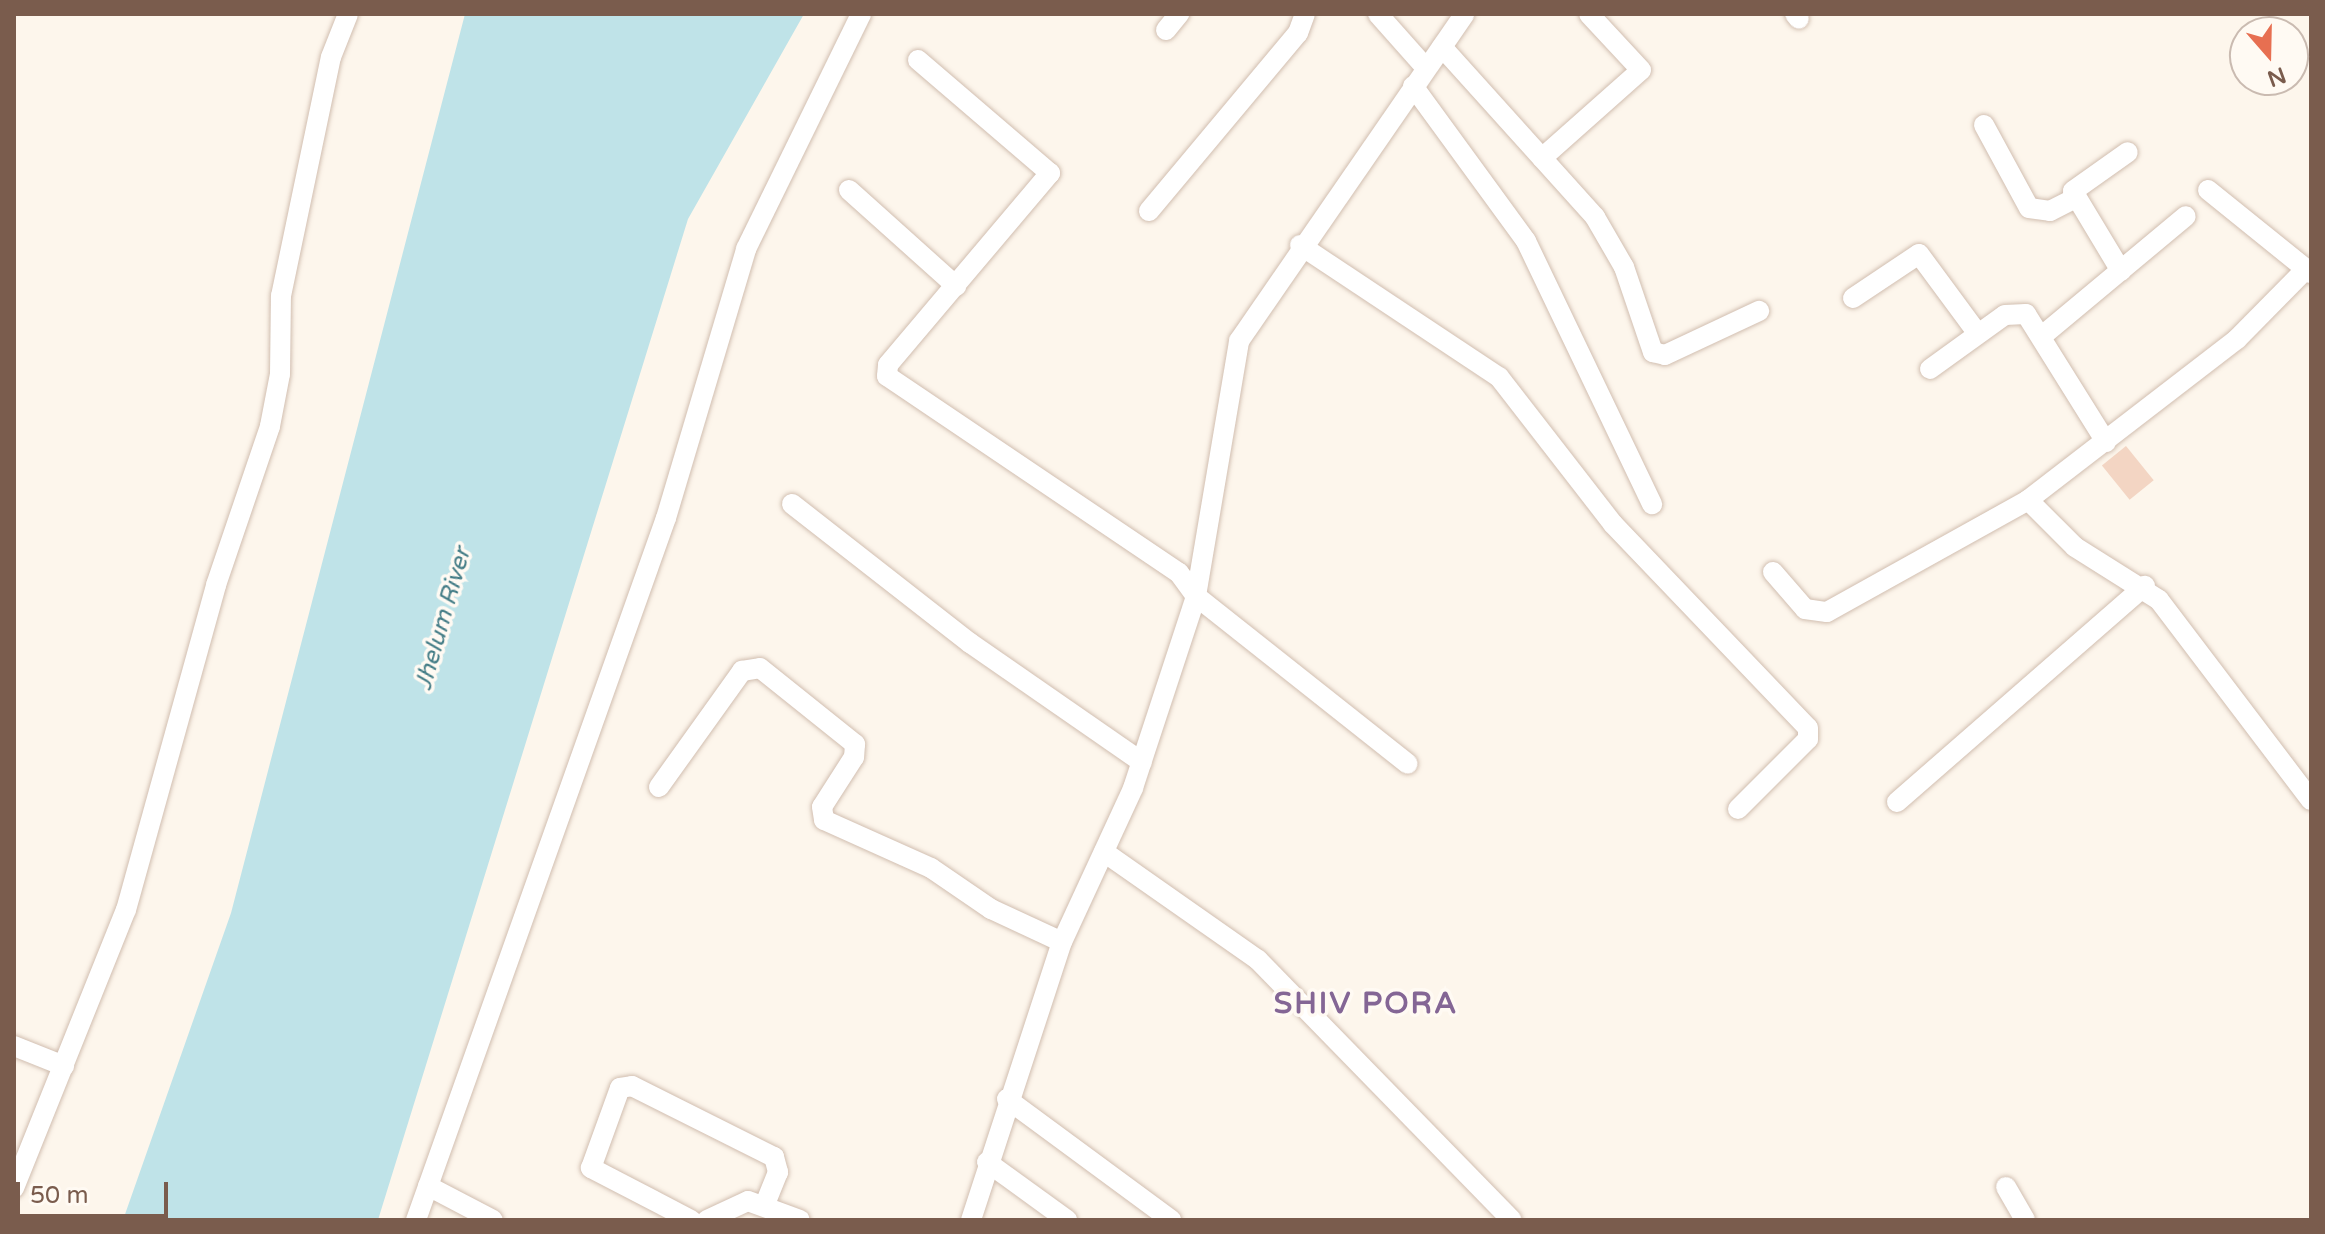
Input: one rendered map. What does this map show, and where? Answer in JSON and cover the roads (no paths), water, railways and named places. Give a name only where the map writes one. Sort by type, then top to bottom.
[{"type":"street","points":[[15,1182],[126,910],[216,585],[270,426],[280,374],[281,296],[331,57],[348,14]]},
{"type":"street","points":[[416,1220],[666,518],[746,249],[861,14]]},
{"type":"street","points":[[1149,211],[1298,33],[1305,14]]},
{"type":"street","points":[[971,1220],[1007,1099],[1062,942],[1142,762],[1196,596],[1239,341],[1300,245],[1465,14]]},
{"type":"street","points":[[1542,158],[1641,70],[1589,14]]},
{"type":"street","points":[[1373,16],[1425,67]]},
{"type":"street","points":[[1442,47],[1610,239],[1657,355],[1759,311]]},
{"type":"street","points":[[918,60],[1050,173],[888,365],[887,376],[1179,573],[1196,596],[1408,764]]},
{"type":"street","points":[[1413,86],[1526,241],[1652,504]]},
{"type":"street","points":[[1984,125],[2029,208],[2050,211],[2076,198]]},
{"type":"street","points":[[2121,271],[2076,198],[2077,182],[2128,152]]},
{"type":"street","points":[[849,190],[956,286]]},
{"type":"street","points":[[1773,572],[1805,609],[1827,612],[2028,500],[2237,339],[2308,272],[2208,190]]},
{"type":"street","points":[[2042,336],[2186,216]]},
{"type":"street","points":[[1300,245],[1499,377],[1613,524],[1808,728],[1808,739],[1738,809]]},
{"type":"street","points":[[1853,298],[1919,254],[1978,334]]},
{"type":"street","points":[[1930,369],[1978,334],[2019,312],[2042,336],[2106,442]]},
{"type":"street","points":[[2028,500],[2075,547],[2145,586],[2311,800]]},
{"type":"street","points":[[792,504],[970,643],[1142,762]]},
{"type":"street","points":[[1897,802],[2145,586]]},
{"type":"street","points":[[659,787],[742,671],[760,668],[855,744],[854,757],[822,807],[824,820],[931,868],[991,909],[1062,942]]},
{"type":"street","points":[[1104,852],[1258,960],[1512,1220]]},
{"type":"street","points":[[14,1046],[64,1066]]},
{"type":"street","points":[[691,1220],[591,1168],[620,1088],[632,1086],[774,1157],[778,1172],[765,1205]]},
{"type":"street","points":[[1007,1099],[1171,1220]]},
{"type":"street","points":[[987,1162],[1067,1220]]},
{"type":"street","points":[[428,1186],[493,1220]]},
{"type":"street","points":[[2006,1187],[2025,1220]]},
{"type":"street","points":[[707,1220],[738,1202],[765,1205],[800,1220]]},
{"type":"water","name":"Jhelum River","points":[[465,14],[804,14],[688,219],[378,1220],[123,1220],[231,913]]},
{"type":"district","name":"SHIV PORA","points":[[1366,1004]]}]
